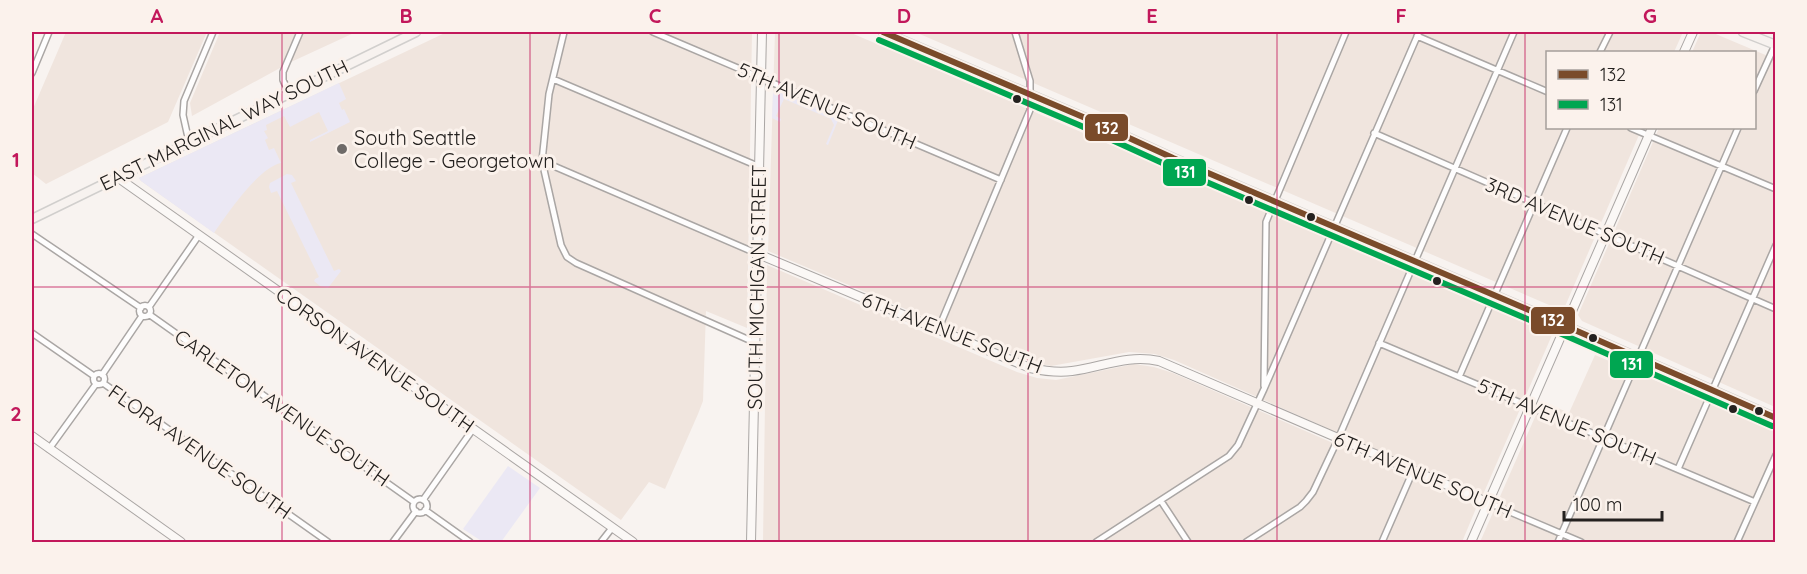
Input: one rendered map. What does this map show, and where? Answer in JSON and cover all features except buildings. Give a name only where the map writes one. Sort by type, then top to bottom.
[{"type":"main road","name":"EAST MARGINAL WAY SOUTH","points":[[32,219],[416,32]]},
{"type":"main road","points":[[883,32],[1496,295],[1776,418]]},
{"type":"main road","points":[[1743,32],[1775,44]]},
{"type":"street","points":[[32,73],[49,32]]},
{"type":"street","points":[[189,142],[183,115],[184,101],[213,32]]},
{"type":"street","points":[[289,93],[283,80],[284,72],[300,32]]},
{"type":"street","points":[[564,32],[546,120],[542,162],[561,245],[567,257],[602,275],[756,343]]},
{"type":"street","name":"5TH AVENUE SOUTH","points":[[653,32],[1001,180]]},
{"type":"street","name":"SOUTH MICHIGAN STREET","points":[[751,543],[762,32]]},
{"type":"street","points":[[938,330],[1030,110],[1029,75],[1015,32]]},
{"type":"street","points":[[1264,389],[1266,222],[1346,32]]},
{"type":"street","points":[[1246,543],[1300,507],[1313,492],[1514,32]]},
{"type":"street","points":[[1600,51],[1610,32]]},
{"type":"street","points":[[1684,51],[1693,32]]},
{"type":"street","points":[[1096,543],[1229,456],[1238,445],[1418,34],[1546,91]]},
{"type":"street","points":[[1756,89],[1775,44]]},
{"type":"street","points":[[553,79],[760,167]]},
{"type":"street","points":[[1460,377],[1567,129]]},
{"type":"street","points":[[1558,543],[1738,129]]},
{"type":"street","points":[[1471,543],[1650,131],[1721,166],[1776,189]]},
{"type":"street","name":"3RD AVENUE SOUTH","points":[[1374,133],[1776,309]]},
{"type":"street","name":"6TH AVENUE SOUTH","points":[[491,161],[542,162],[1020,364],[1044,371],[1073,371],[1125,359],[1150,359],[1171,365],[1581,543]]},
{"type":"street","name":"CORSON AVENUE SOUTH","points":[[117,177],[633,543]]},
{"type":"street","points":[[32,234],[141,308]]},
{"type":"street","points":[[149,307],[199,235]]},
{"type":"street","points":[[1678,469],[1776,245]]},
{"type":"street","points":[[141,308],[149,307]]},
{"type":"street","points":[[142,316],[150,315],[149,307]]},
{"type":"street","points":[[141,308],[142,316]]},
{"type":"street","name":"CARLETON AVENUE SOUTH","points":[[150,315],[414,502]]},
{"type":"street","points":[[102,375],[142,316]]},
{"type":"street","name":"FLORA AVENUE SOUTH","points":[[32,333],[94,376]]},
{"type":"street","name":"5TH AVENUE SOUTH","points":[[1379,343],[1755,502]]},
{"type":"street","points":[[96,384],[93,380],[94,376],[102,375]]},
{"type":"street","points":[[96,384],[103,383],[102,375]]},
{"type":"street","name":"FLORA AVENUE SOUTH","points":[[103,383],[328,543]]},
{"type":"street","points":[[49,449],[96,384]]},
{"type":"street","points":[[423,500],[473,429]]},
{"type":"street","points":[[32,436],[181,543]]},
{"type":"street","points":[[1737,543],[1776,455]]},
{"type":"street","points":[[1382,543],[1413,471]]},
{"type":"street","points":[[416,511],[413,507],[414,502],[419,499],[423,500]]},
{"type":"street","points":[[423,500],[425,510]]},
{"type":"street","points":[[1161,501],[1188,543]]},
{"type":"street","points":[[416,511],[425,510]]},
{"type":"street","points":[[425,510],[470,543]]},
{"type":"street","points":[[393,543],[416,511]]},
{"type":"street","points":[[601,543],[612,528]]},
{"type":"shaded area","points":[[66,32],[207,32],[168,122],[46,184],[32,173],[32,111]]},
{"type":"shaded area","points":[[220,32],[356,32],[291,62],[192,116],[190,103]]},
{"type":"shaded area","points":[[447,32],[752,32],[747,328],[706,311],[703,401],[698,414],[665,489],[649,482],[621,520],[139,178]]},
{"type":"shaded area","points":[[775,32],[849,32],[1552,335],[1482,497],[1174,360],[1155,354],[1129,352],[1051,366],[1031,362],[768,251]]},
{"type":"shaded area","points":[[915,32],[1683,32],[1674,51],[1546,51],[1546,129],[1642,129],[1563,311]]},
{"type":"shaded area","points":[[1701,32],[1711,32],[1775,59],[1775,407],[1582,321],[1578,315],[1659,129],[1756,129],[1756,51],[1692,51]]},
{"type":"shaded area","points":[[339,83],[346,99],[339,103],[350,122],[310,142],[328,131],[319,112],[290,127],[284,116],[266,125],[267,130],[264,131],[268,138],[265,140],[269,150],[274,148],[281,163],[272,166],[254,182],[214,233],[139,178]]},
{"type":"shaded area","points":[[775,90],[839,118],[828,145],[826,144],[834,125],[831,119],[784,99],[776,116],[781,119],[780,122],[772,118]]},
{"type":"shaded area","points":[[287,174],[292,175],[296,181],[291,183],[334,271],[339,269],[341,271],[328,288],[314,281],[319,277],[277,191],[271,193],[270,183]]},
{"type":"shaded area","points":[[767,265],[1017,372],[1037,378],[1056,380],[1134,364],[1173,373],[1477,506],[1462,542],[763,542]]},
{"type":"shaded area","points":[[1595,355],[1775,431],[1775,542],[1480,542],[1542,401],[1569,413]]},
{"type":"shaded area","points":[[508,466],[540,488],[501,542],[483,542],[463,529]]},
{"type":"transit line","name":"132","points":[[883,32],[1776,418]]},
{"type":"transit line","name":"131","points":[[879,40],[1772,426]]},
{"type":"place","name":"South Seattle College - Georgetown","points":[[342,149]]}]
